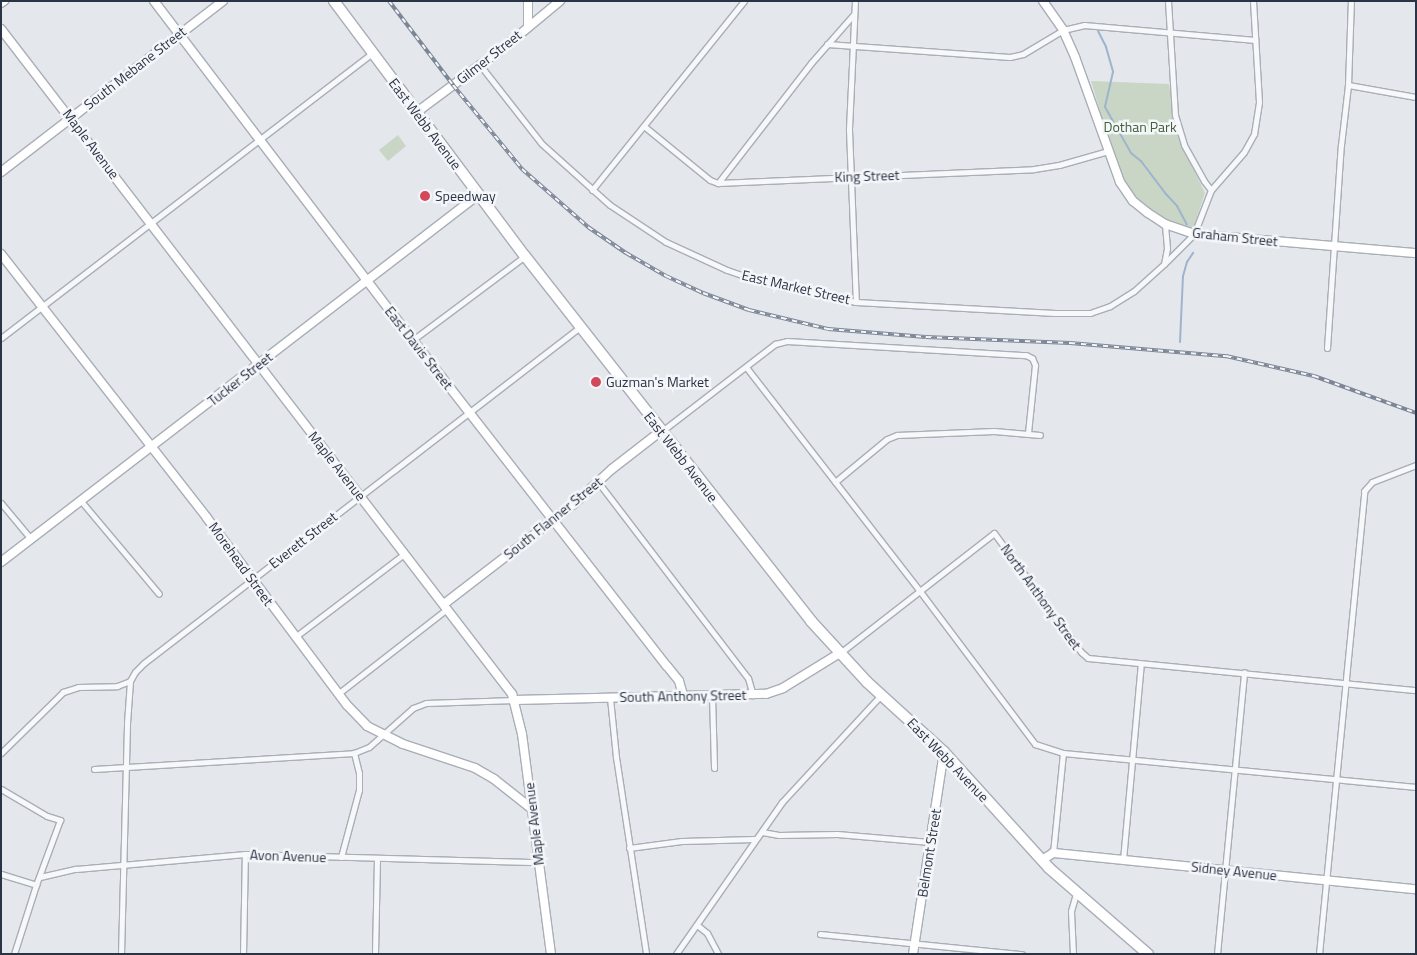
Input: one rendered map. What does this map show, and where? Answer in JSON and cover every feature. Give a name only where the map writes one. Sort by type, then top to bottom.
[{"type":"highway","name":"East Webb Avenue","points":[[334,1],[525,256],[781,586],[840,653],[881,695],[944,752],[1042,860],[1076,893],[1148,954]]},
{"type":"street","name":"East Davis Street","points":[[154,1],[180,34],[191,52],[678,681],[683,695]]},
{"type":"street","name":"South Mebane Street","points":[[1,172],[222,1]]},
{"type":"street","points":[[528,1],[528,27]]},
{"type":"street","name":"Gilmer Street","points":[[417,112],[528,27],[549,4],[560,1]]},
{"type":"street","points":[[592,190],[645,127],[744,1]]},
{"type":"street","points":[[855,1],[849,130],[856,302]]},
{"type":"street","name":"Graham Street","points":[[1044,1],[1063,30],[1090,95],[1108,152],[1125,191],[1142,208],[1165,224],[1194,234],[1416,253]]},
{"type":"street","points":[[1168,1],[1174,99],[1178,130],[1189,154],[1211,190]]},
{"type":"street","points":[[1194,234],[1211,190],[1244,152],[1256,128],[1258,102],[1253,1]]},
{"type":"street","points":[[1326,348],[1341,145],[1348,85],[1351,1]]},
{"type":"street","points":[[645,127],[710,180],[718,183],[827,44],[854,14]]},
{"type":"street","points":[[827,44],[852,48],[1010,57],[1023,54],[1063,30],[1096,25],[1255,40]]},
{"type":"street","name":"Maple Avenue","points":[[1,29],[508,688],[515,700],[522,734],[551,954]]},
{"type":"street","points":[[1,338],[372,53]]},
{"type":"street","name":"East Market Street","points":[[480,65],[530,131],[610,205],[666,242],[726,270],[764,283],[856,302],[1055,313],[1090,313],[1110,306],[1134,292],[1194,234]]},
{"type":"street","points":[[1348,85],[1416,97]]},
{"type":"street","name":"King Street","points":[[718,183],[1034,169],[1059,165],[1108,152]]},
{"type":"street","name":"Tucker Street","points":[[1,562],[368,281],[478,194]]},
{"type":"street","points":[[1164,264],[1167,248],[1165,224]]},
{"type":"street","name":"Morehead Street","points":[[1,254],[295,637],[367,726],[403,744],[475,768],[494,779],[532,809]]},
{"type":"street","points":[[414,339],[525,256]]},
{"type":"street","name":"Everett Street","points":[[130,681],[135,672],[144,663],[580,327]]},
{"type":"street","points":[[661,432],[775,344],[806,342],[1029,356],[1034,365],[1028,433]]},
{"type":"street","points":[[746,367],[919,590],[1035,744],[1063,753],[1218,766],[1234,770],[1416,787]]},
{"type":"street","points":[[835,482],[853,465],[894,436],[976,431],[1040,435]]},
{"type":"street","name":"South Flanner Street","points":[[339,693],[661,432]]},
{"type":"street","points":[[1319,954],[1363,494],[1366,486],[1416,465]]},
{"type":"street","points":[[598,482],[748,678],[753,695]]},
{"type":"street","points":[[81,501],[159,594]]},
{"type":"street","points":[[1,503],[31,539]]},
{"type":"street","name":"North Anthony Street","points":[[840,653],[994,533],[1083,655],[1093,659],[1416,690]]},
{"type":"street","points":[[295,637],[404,554]]},
{"type":"street","name":"South Anthony Street","points":[[515,700],[766,694],[783,688],[840,653]]},
{"type":"street","points":[[1124,860],[1141,664]]},
{"type":"street","points":[[1217,954],[1244,672]]},
{"type":"street","points":[[1,753],[63,692],[78,688],[117,686],[130,681],[121,954]]},
{"type":"street","points":[[676,954],[782,802],[881,695]]},
{"type":"street","points":[[712,696],[714,768]]},
{"type":"street","points":[[610,698],[646,954]]},
{"type":"street","points":[[94,768],[126,768],[354,753],[369,746],[413,708],[426,703],[515,700]]},
{"type":"street","name":"Belmont Street","points":[[913,954],[944,752]]},
{"type":"street","points":[[341,857],[359,790],[359,773],[354,753]]},
{"type":"street","points":[[1042,860],[1053,853],[1063,753]]},
{"type":"street","points":[[1,789],[47,816],[60,820],[36,885],[14,954]]},
{"type":"street","points":[[762,832],[779,835],[837,834],[930,842]]},
{"type":"street","points":[[630,848],[682,841],[755,839]]},
{"type":"street","name":"Sidney Avenue","points":[[1053,853],[1416,889]]},
{"type":"street","points":[[243,954],[245,854]]},
{"type":"street","name":"Avon Avenue","points":[[40,877],[76,869],[245,854],[539,862]]},
{"type":"street","points":[[375,954],[377,859]]},
{"type":"street","points":[[1,874],[36,885]]},
{"type":"street","points":[[1073,954],[1071,911],[1076,893]]},
{"type":"street","points":[[697,925],[707,933],[718,954]]},
{"type":"street","points":[[820,934],[1022,954]]},
{"type":"green space","name":"Dothan Park","points":[[1091,81],[1169,84],[1173,112],[1181,143],[1205,193],[1194,226],[1188,230],[1166,221],[1134,197],[1119,174]]},
{"type":"green space","points":[[398,135],[406,146],[388,161],[379,150]]},
{"type":"waterway","points":[[1098,31],[1106,47],[1113,72],[1105,107],[1131,153],[1141,161],[1177,206],[1187,225]]},
{"type":"waterway","points":[[1180,342],[1183,276],[1187,262],[1193,253]]},
{"type":"railway","points":[[389,1],[453,85],[522,169],[588,227],[626,253],[666,276],[703,293],[749,310],[828,329],[926,337],[1070,343],[1226,356],[1314,376],[1416,413]]},
{"type":"place","name":"Speedway","points":[[425,196]]},
{"type":"place","name":"Guzman's Market","points":[[596,382]]}]
